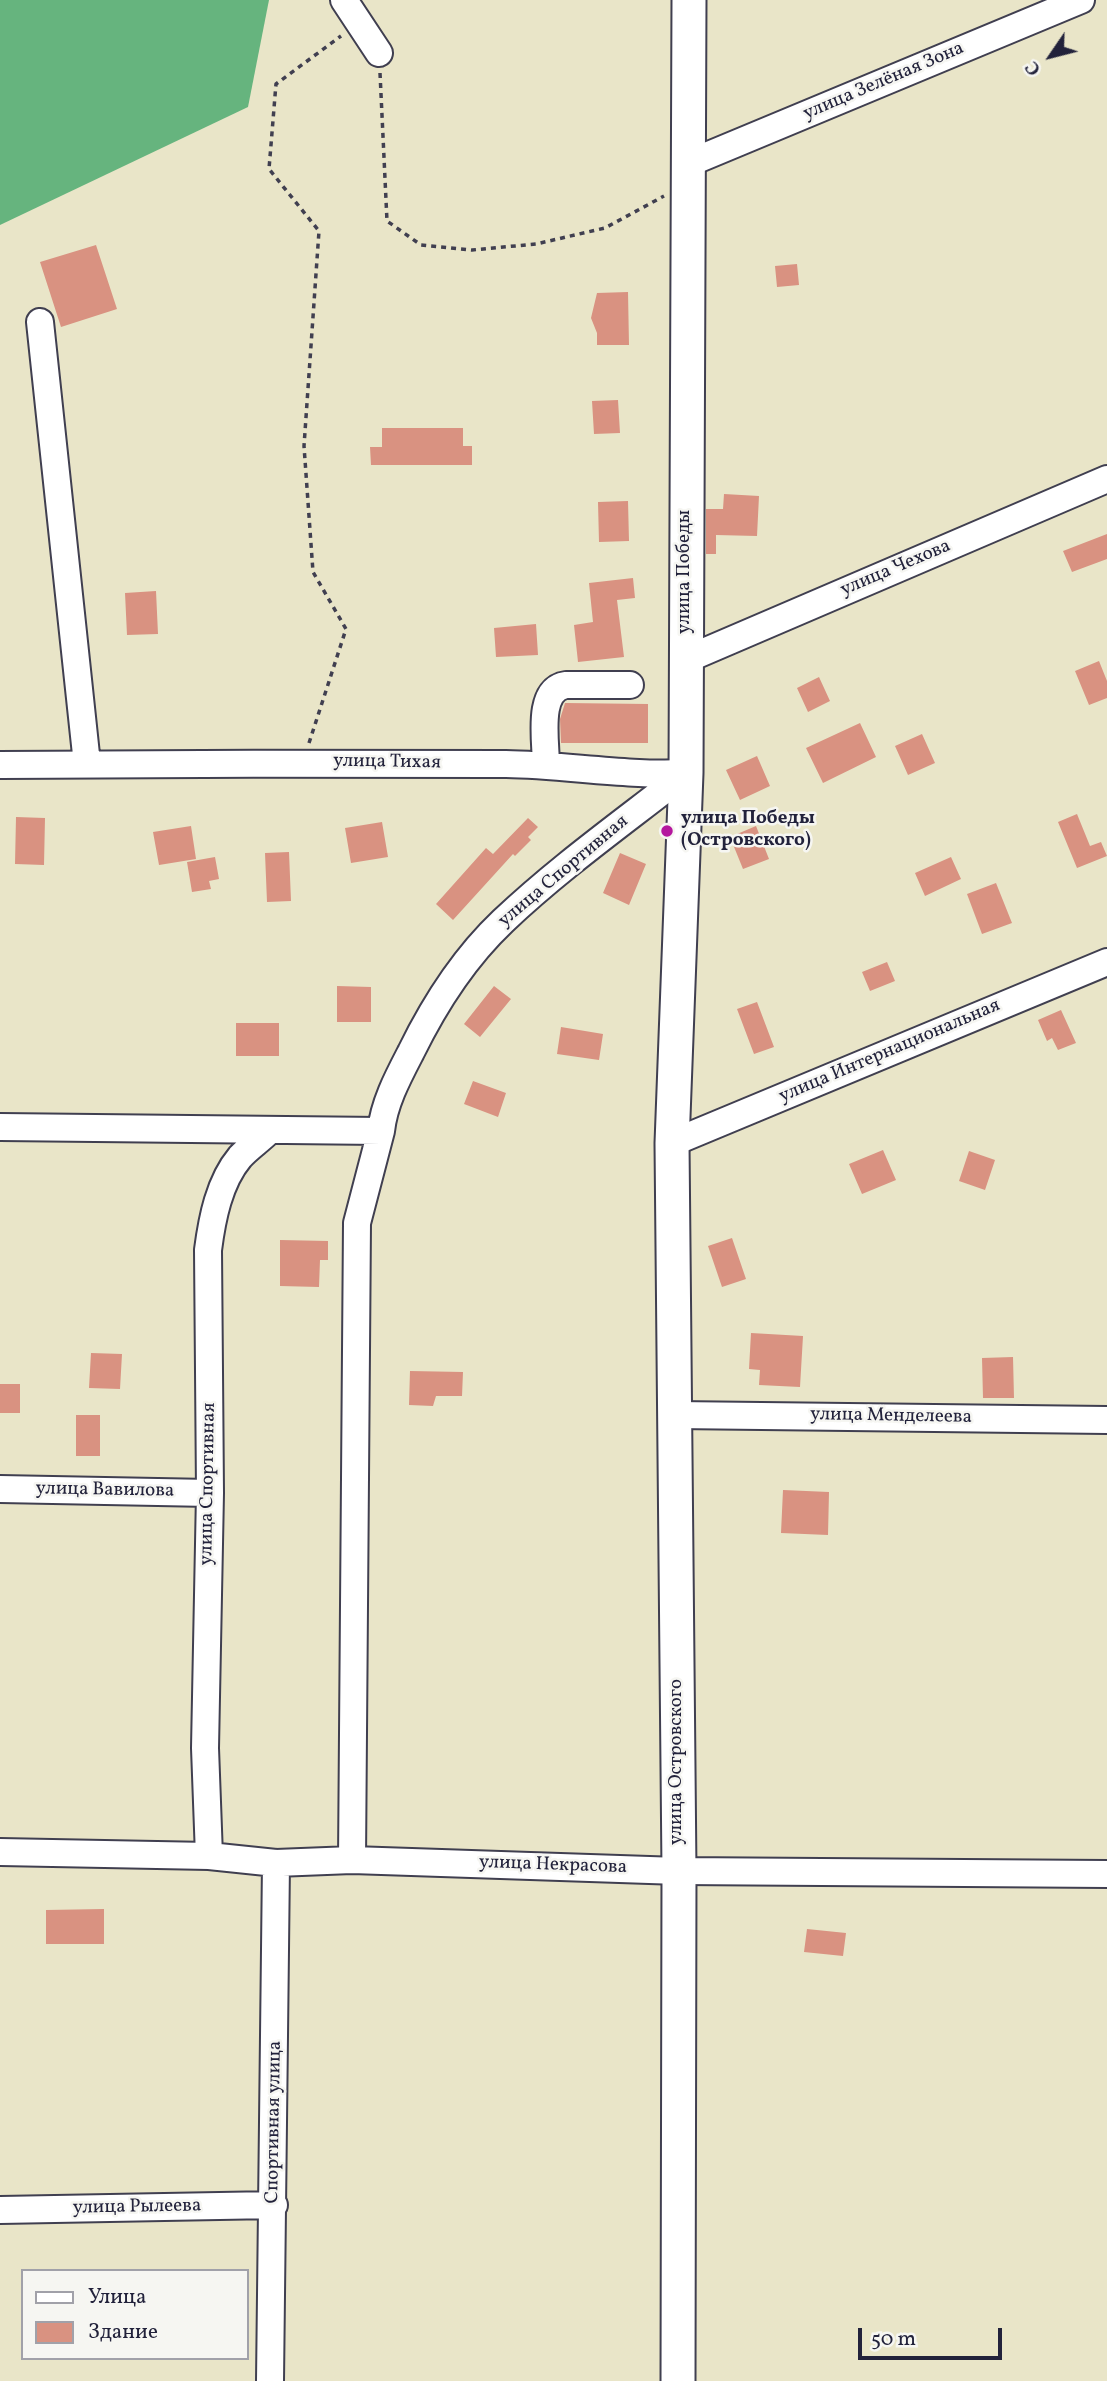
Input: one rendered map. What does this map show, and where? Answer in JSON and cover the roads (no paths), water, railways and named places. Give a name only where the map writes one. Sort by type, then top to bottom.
[{"type":"main road","name":"улица Победы","points":[[672,1143],[686,773],[689,0]]},
{"type":"main road","name":"улица Островского","points":[[672,1143],[679,1871],[678,2381]]},
{"type":"street","points":[[344,0],[379,53]]},
{"type":"street","name":"улица Зелёная Зона","points":[[687,174],[1081,0]]},
{"type":"street","points":[[40,322],[87,764]]},
{"type":"street","name":"улица Чехова","points":[[685,660],[1107,479]]},
{"type":"street","points":[[546,765],[545,703],[551,693],[560,685],[630,685]]},
{"type":"street","name":"улица Тихая","points":[[0,765],[303,762],[546,765],[655,774],[686,773]]},
{"type":"street","name":"улица Спортивная","points":[[352,1860],[357,1223],[383,1114],[424,1026],[457,975],[501,922],[686,773]]},
{"type":"street","name":"улица Интернациональная","points":[[672,1143],[1107,962]]},
{"type":"street","points":[[0,1127],[381,1131]]},
{"type":"street","name":"улица Спортивная","points":[[209,1856],[205,1748],[210,1493],[208,1250],[212,1220],[228,1177],[239,1158],[269,1131]]},
{"type":"street","name":"улица Менделеева","points":[[676,1415],[1107,1420]]},
{"type":"street","name":"улица Вавилова","points":[[0,1489],[210,1493]]},
{"type":"street","name":"улица Некрасова","points":[[0,1852],[209,1856],[276,1863],[352,1860],[679,1871],[1107,1874]]},
{"type":"street","name":"Спортивная улица","points":[[270,2381],[276,1863]]},
{"type":"street","name":"улица Рылеева","points":[[0,2210],[274,2205]]},
{"type":"place","name":"улица Победы (Островского)","points":[[667,831]]}]
